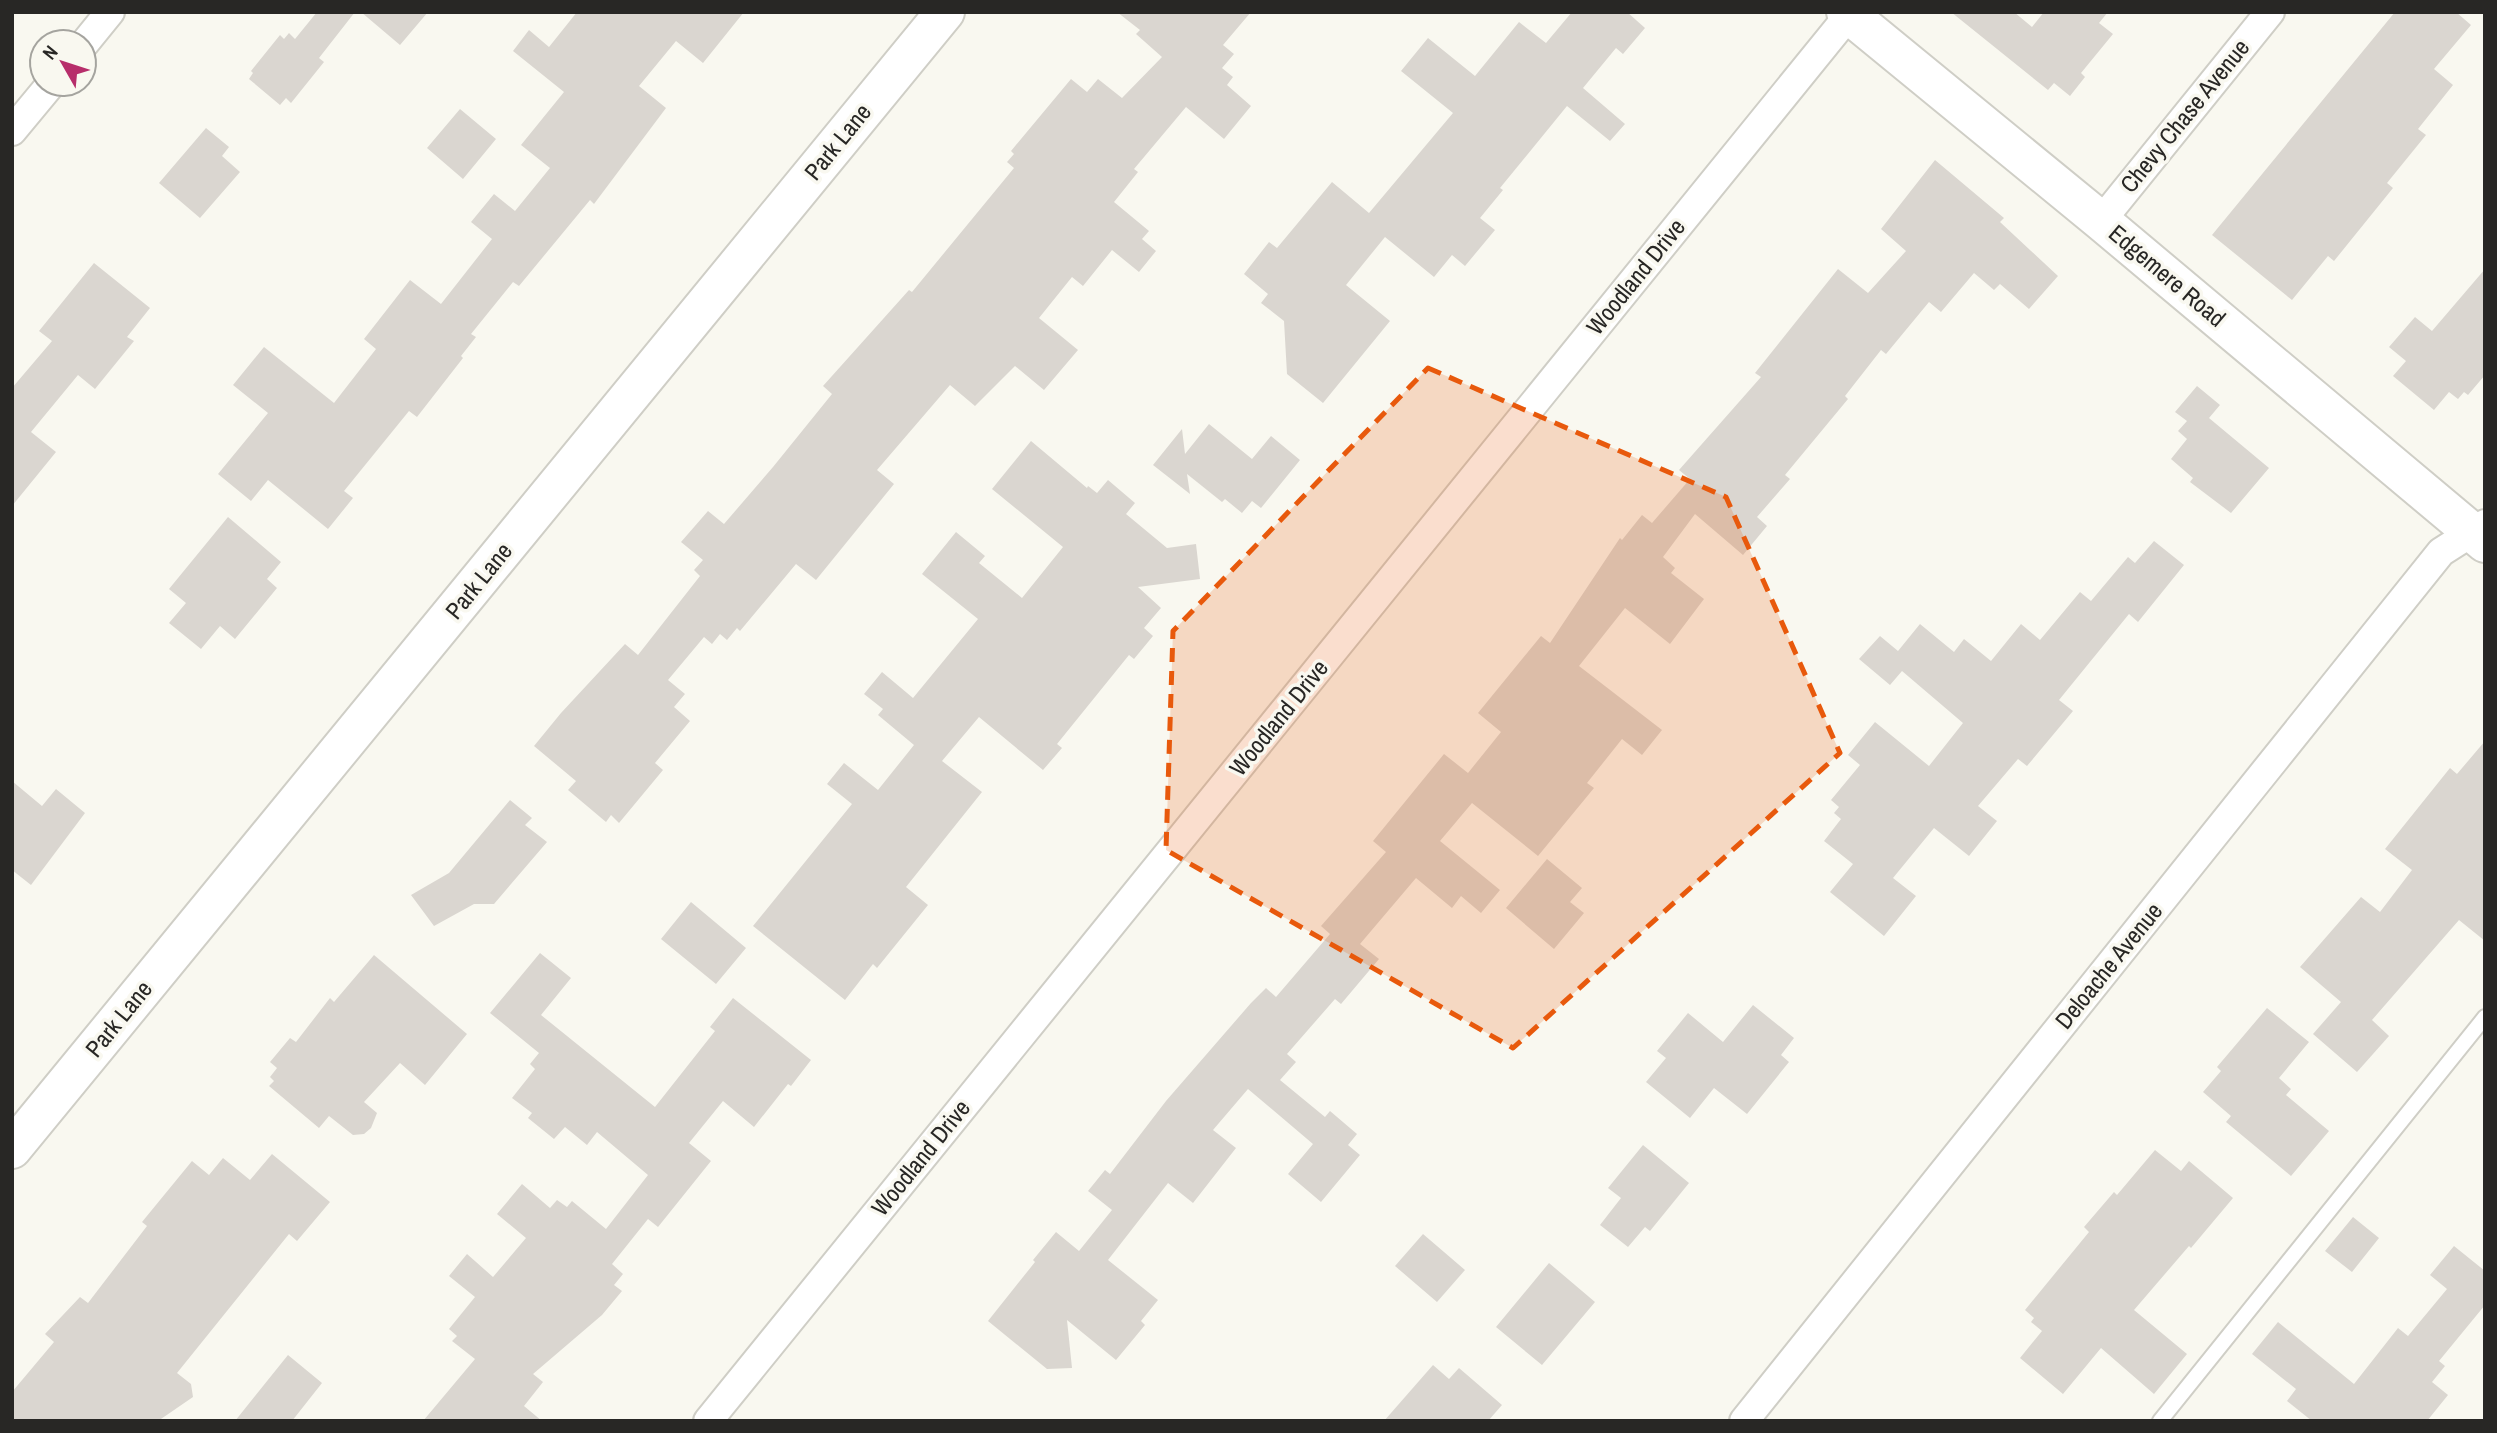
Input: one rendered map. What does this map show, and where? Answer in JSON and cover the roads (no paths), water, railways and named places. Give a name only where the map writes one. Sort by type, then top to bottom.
[{"type":"street","points":[[97,28],[110,12]]},
{"type":"street","name":"Park Lane","points":[[12,1149],[945,12]]},
{"type":"street","name":"Chevy Chase Avenue","points":[[2101,221],[2270,12]]},
{"type":"street","name":"Edgemere Road","points":[[1848,13],[2481,534]]},
{"type":"street","name":"Woodland Drive","points":[[708,1421],[1848,13]]},
{"type":"street","points":[[12,131],[39,98]]},
{"type":"street","name":"Deloache Avenue","points":[[1744,1421],[2441,552],[2481,534]]},
{"type":"lane","points":[[2160,1421],[2485,1017]]}]
